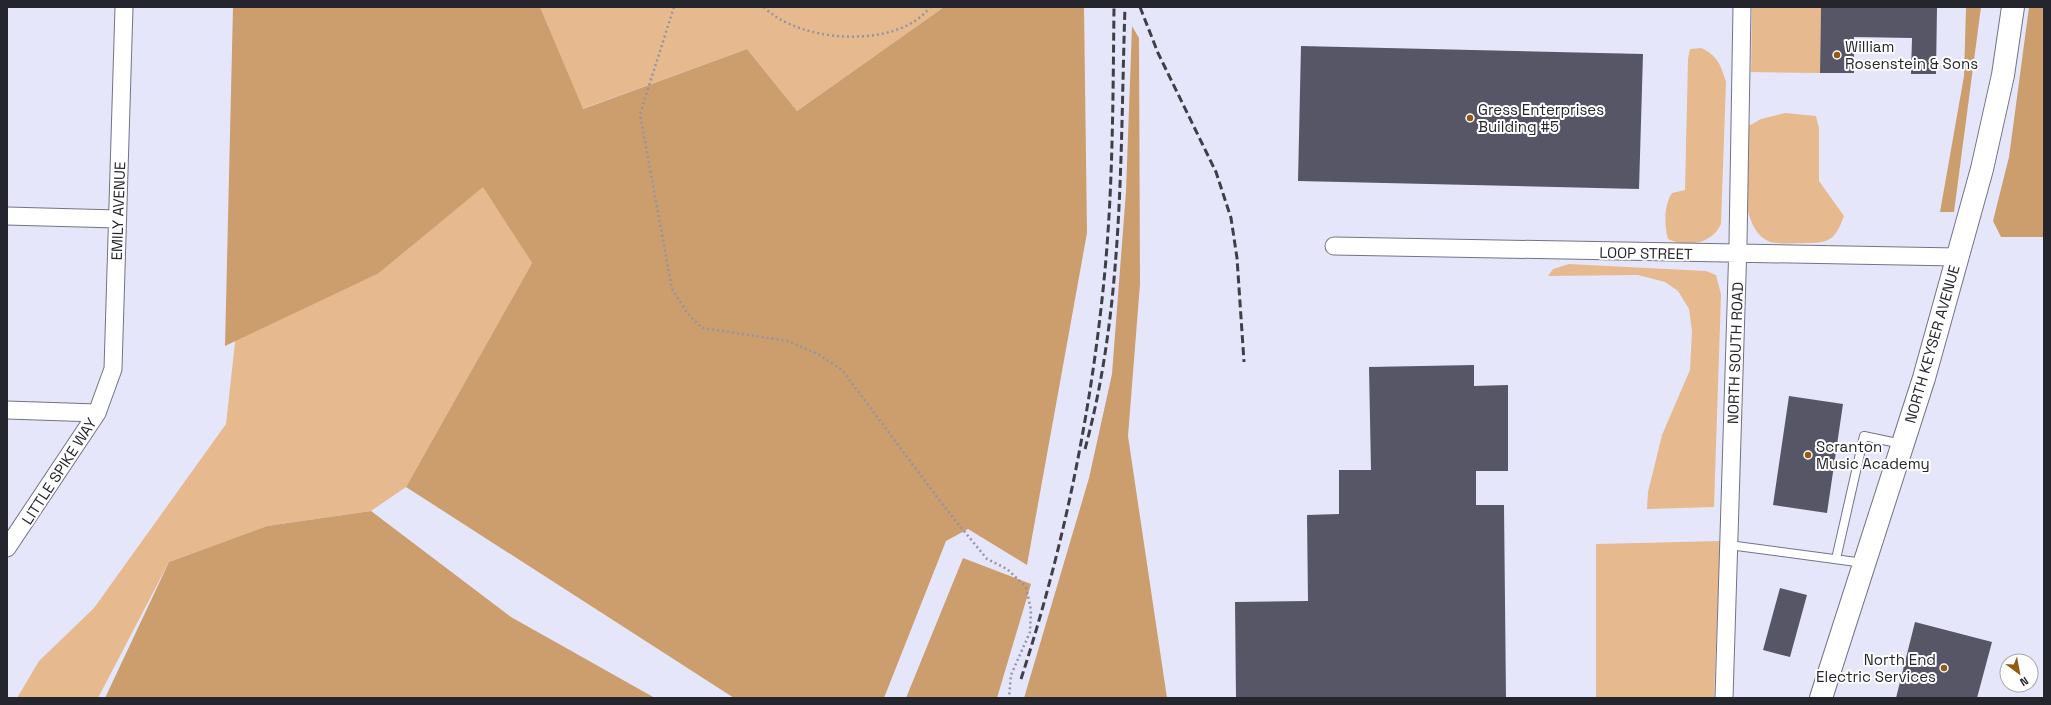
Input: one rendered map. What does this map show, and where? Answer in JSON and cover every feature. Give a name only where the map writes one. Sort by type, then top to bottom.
[{"type":"main road","name":"NORTH KEYSER AVENUE","points":[[1821,698],[1924,378],[1982,169],[2003,76],[2013,7]]},
{"type":"street","name":"EMILY AVENUE","points":[[97,413],[113,369],[124,7]]},
{"type":"street","name":"NORTH SOUTH ROAD","points":[[1724,698],[1738,255],[1742,7]]},
{"type":"street","points":[[7,216],[117,219]]},
{"type":"street","name":"LOOP STREET","points":[[1334,246],[1738,255],[1957,258]]},
{"type":"street","points":[[7,410],[97,413]]},
{"type":"street","name":"LITTLE SPIKE WAY","points":[[7,548],[97,413]]},
{"type":"lane","points":[[1836,559],[1864,436],[1902,444]]},
{"type":"lane","points":[[1729,545],[1864,563]]},
{"type":"path","points":[[674,7],[640,114],[672,289],[688,314],[702,328],[788,341],[818,354],[842,370],[946,509],[987,559],[1008,569],[1026,587],[1031,610],[1030,632],[1011,675],[1009,698]]},
{"type":"path","points":[[764,7],[794,27],[839,37],[874,35],[895,31],[925,13],[930,7]]},
{"type":"shaded area","points":[[233,7],[540,7],[583,109],[747,49],[797,111],[944,7],[1084,7],[1087,233],[1027,565],[968,529],[946,541],[884,698],[734,698],[406,487],[532,263],[483,187],[379,273],[225,346]]},
{"type":"shaded area","points":[[540,7],[944,7],[797,111],[747,49],[582,109]]},
{"type":"shaded area","points":[[1752,7],[1821,7],[1820,73],[1751,72]]},
{"type":"shaded area","points":[[1966,7],[1981,7],[1954,212],[1940,212],[1964,76]]},
{"type":"shaded area","points":[[2029,7],[2044,7],[2044,237],[2001,237],[1993,221],[2009,157]]},
{"type":"shaded area","points":[[1132,26],[1139,38],[1140,284],[1128,436],[1167,698],[1024,698],[1089,478],[1112,374],[1126,191]]},
{"type":"shaded area","points":[[1701,48],[1715,57],[1718,61],[1726,82],[1721,224],[1712,236],[1705,240],[1683,243],[1668,239],[1666,228],[1666,209],[1672,193],[1685,190],[1688,59],[1690,49]]},
{"type":"shaded area","points":[[1785,113],[1816,116],[1819,128],[1819,181],[1844,216],[1835,234],[1823,242],[1787,244],[1768,241],[1758,233],[1751,221],[1745,190],[1747,127],[1761,119]]},
{"type":"shaded area","points":[[483,186],[532,263],[406,487],[371,511],[267,526],[169,562],[98,698],[17,698],[39,661],[94,608],[226,424],[244,261],[379,273]]},
{"type":"shaded area","points":[[1569,264],[1706,271],[1716,275],[1721,294],[1714,507],[1647,509],[1648,492],[1662,435],[1690,370],[1692,331],[1689,309],[1678,291],[1665,282],[1638,275],[1548,276],[1553,269]]},
{"type":"shaded area","points":[[371,511],[511,617],[655,698],[105,698],[169,562],[267,526]]},
{"type":"shaded area","points":[[1720,541],[1714,698],[1596,698],[1596,544]]},
{"type":"shaded area","points":[[963,558],[1031,584],[997,698],[906,698]]},
{"type":"building","name":"William Rosenstein & Sons","points":[[1821,7],[1937,7],[1936,74],[1911,74],[1912,38],[1854,37],[1854,73],[1820,73]]},
{"type":"building","name":"Gress Enterprises Building #5","points":[[1301,46],[1643,54],[1639,189],[1298,181]]},
{"type":"building","points":[[1474,365],[1474,386],[1508,385],[1508,471],[1476,471],[1476,505],[1504,505],[1506,698],[1236,698],[1235,602],[1308,601],[1307,515],[1339,514],[1339,470],[1371,470],[1369,367]]},
{"type":"building","name":"Scranton Music Academy","points":[[1789,396],[1843,404],[1827,513],[1773,505]]},
{"type":"building","points":[[1780,588],[1807,595],[1790,657],[1763,650]]},
{"type":"building","name":"North End Electric Services","points":[[1915,622],[1992,642],[1977,698],[1896,698]]},
{"type":"railway","points":[[1021,679],[1063,528],[1084,426],[1092,374],[1105,270],[1110,205],[1114,7]]},
{"type":"railway","points":[[1085,449],[1098,395],[1107,340],[1118,230],[1125,7]]},
{"type":"railway","points":[[1140,7],[1158,53],[1216,172],[1231,218],[1237,258],[1244,362]]},
{"type":"place","name":"William Rosenstein & Sons","points":[[1837,55]]},
{"type":"place","name":"Gress Enterprises Building #5","points":[[1470,118]]},
{"type":"place","name":"Scranton Music Academy","points":[[1808,455]]},
{"type":"place","name":"North End Electric Services","points":[[1944,668]]}]
